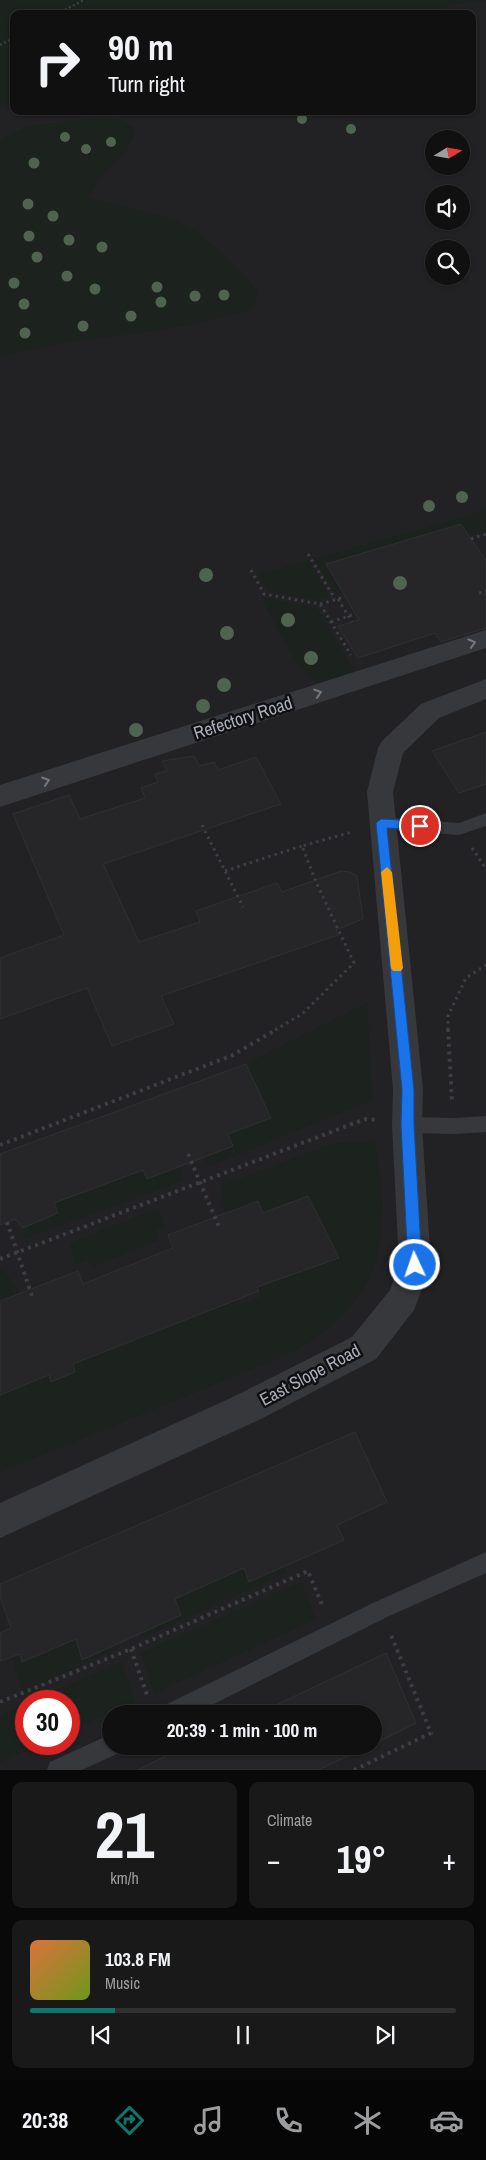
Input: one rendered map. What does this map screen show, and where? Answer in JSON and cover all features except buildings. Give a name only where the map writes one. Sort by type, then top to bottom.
[{"type":"street","name":"Refectory Road","points":[[0,796],[486,639]]},
{"type":"street","name":"East Slope Road","points":[[0,1521],[247,1408],[364,1348],[403,1299],[415,1265],[407,1125],[408,1090],[381,823],[380,792],[391,748],[430,711],[486,688]]},
{"type":"lane","points":[[381,823],[459,829],[486,819]]},
{"type":"lane","points":[[407,1125],[455,1126],[486,1124]]},
{"type":"lane","points":[[189,1705],[380,1610],[486,1562]]},
{"type":"lane","points":[[58,1770],[102,1749]]},
{"type":"path","points":[[65,10],[84,0]]},
{"type":"path","points":[[471,539],[486,534]]},
{"type":"path","points":[[308,554],[352,622]]},
{"type":"path","points":[[251,570],[264,594],[320,604],[345,596]]},
{"type":"path","points":[[480,593],[486,591]]},
{"type":"path","points":[[320,604],[355,662]]},
{"type":"path","points":[[331,622],[356,614]]},
{"type":"path","points":[[225,871],[381,823]]},
{"type":"path","points":[[202,824],[243,907]]},
{"type":"path","points":[[0,1145],[234,1055],[302,1014],[354,963],[316,882],[302,846]]},
{"type":"path","points":[[480,860],[486,868]]},
{"type":"path","points":[[455,1126],[448,1052],[448,1016],[466,978],[486,964]]},
{"type":"path","points":[[0,1259],[365,1119],[407,1125]]},
{"type":"path","points":[[188,1154],[218,1227]]},
{"type":"path","points":[[7,1222],[33,1299]]},
{"type":"path","points":[[0,1702],[131,1649],[308,1571],[323,1608]]},
{"type":"path","points":[[354,1770],[431,1733],[380,1610]]},
{"type":"path","points":[[131,1649],[145,1691]]},
{"type":"shaded area","points":[[0,0],[486,0],[433,10],[10,10],[10,107],[0,109]]},
{"type":"shaded area","points":[[36,0],[486,0],[486,1770],[0,1770],[0,19],[10,14],[10,115],[476,115],[476,10],[17,10]]},
{"type":"shaded area","points":[[100,118],[121,120],[129,124],[136,132],[124,154],[99,178],[89,198],[171,219],[196,232],[219,250],[259,293],[250,310],[169,329],[68,342],[0,356],[0,140],[29,126]]},
{"type":"shaded area","points":[[485,508],[486,531],[469,536],[461,524],[326,564],[343,592],[336,595],[314,559],[468,516]]},
{"type":"shaded area","points":[[308,560],[330,596],[316,600],[268,591],[259,575]]},
{"type":"shaded area","points":[[262,599],[317,608],[357,675],[331,685],[317,682],[298,663],[289,650]]},
{"type":"shaded area","points":[[367,1003],[372,1100],[210,1166],[203,1157],[233,1146],[228,1134],[271,1118],[246,1064]]},
{"type":"shaded area","points":[[375,1141],[381,1181],[382,1206],[377,1258],[360,1294],[345,1312],[319,1336],[306,1345],[272,1361],[0,1472],[0,1395],[49,1375],[51,1382],[75,1372],[73,1364],[236,1300],[238,1306],[261,1297],[257,1287],[339,1258],[308,1196],[263,1213],[258,1201],[225,1213],[221,1186],[331,1144]]},
{"type":"shaded area","points":[[179,1167],[183,1180],[26,1238],[23,1228],[58,1213],[54,1203],[143,1170],[147,1179]]},
{"type":"shaded area","points":[[158,1208],[165,1226],[155,1230],[159,1240],[92,1267],[88,1259],[77,1264],[69,1244]]},
{"type":"shaded area","points":[[3,1270],[20,1294],[0,1301],[0,1271]]},
{"type":"shaded area","points":[[283,1567],[286,1573],[144,1637],[143,1632],[181,1615],[175,1599],[244,1568],[249,1582]]},
{"type":"shaded area","points":[[301,1582],[316,1619],[154,1693],[141,1653]]},
{"type":"shaded area","points":[[76,1639],[118,1644],[119,1648],[26,1690],[21,1690],[12,1657],[20,1654],[22,1662]]},
{"type":"shaded area","points":[[122,1662],[135,1701],[126,1705],[102,1705],[102,1716],[80,1726],[80,1690],[57,1690]]},
{"type":"shaded area","points":[[15,1709],[16,1755],[0,1762],[0,1715]]},
{"type":"slow traffic","points":[[387,872],[397,968]]},
{"type":"route","points":[[415,1265],[407,1125],[408,1090],[397,964],[381,823],[420,826]]}]
